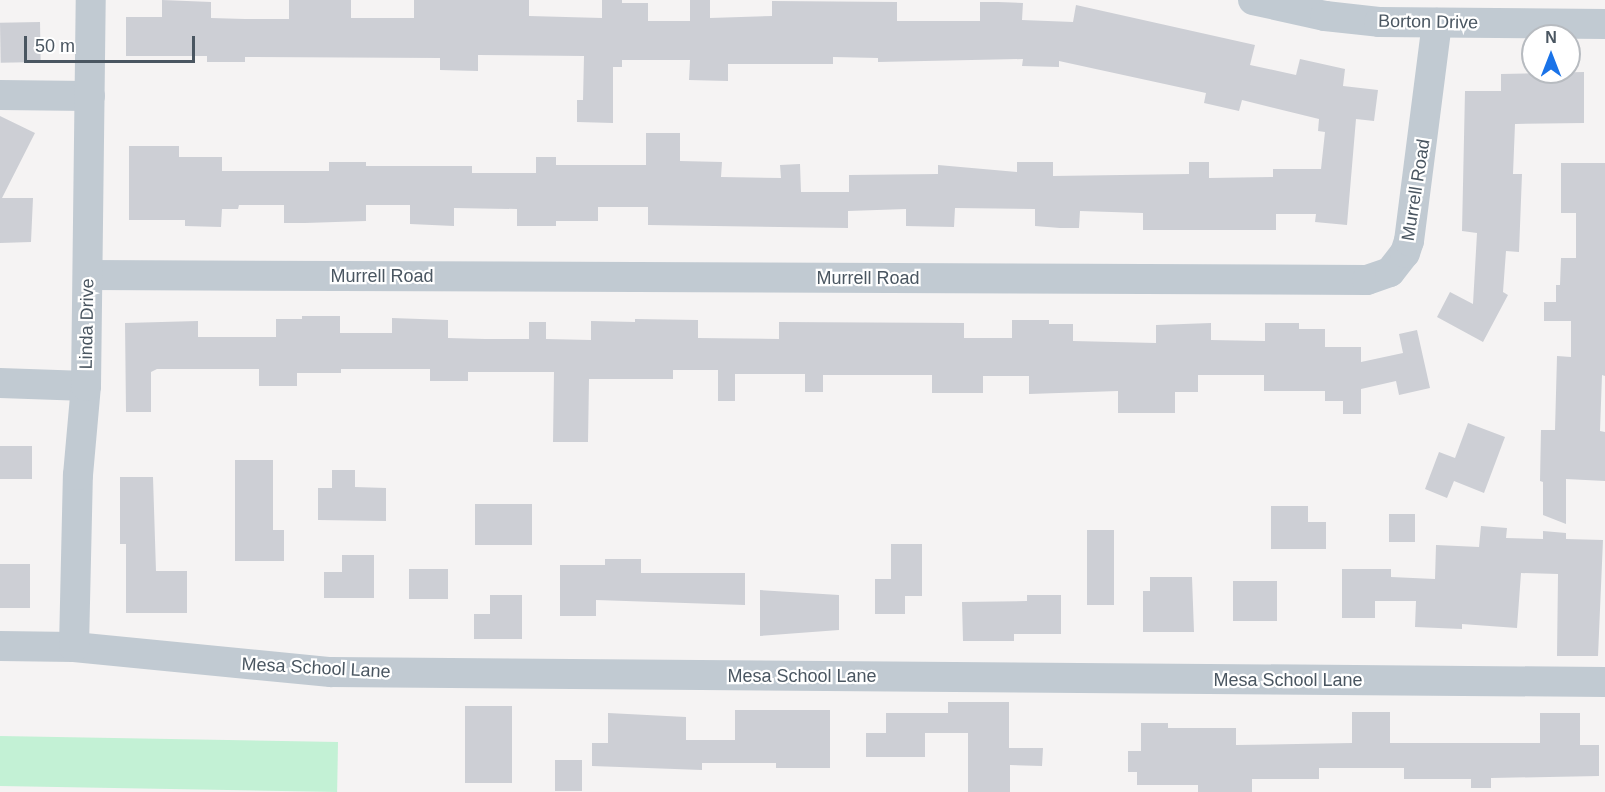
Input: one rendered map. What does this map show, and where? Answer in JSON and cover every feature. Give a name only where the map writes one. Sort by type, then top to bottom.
[{"type":"street","name":"Linda Drive","points":[[74,647],[78,475],[86,386],[91,0]]},
{"type":"street","name":"Borton Drive","points":[[1253,0],[1325,16],[1437,23],[1605,24]]},
{"type":"street","name":"Murrell Road","points":[[88,275],[1367,280],[1390,272],[1405,253],[1409,241],[1437,23]]},
{"type":"street","points":[[0,95],[90,96]]},
{"type":"street","points":[[0,383],[86,386]]},
{"type":"street","name":"Mesa School Lane","points":[[0,646],[74,647],[331,672],[1605,682]]},
{"type":"green space","points":[[0,736],[338,742],[337,792],[0,786]]},
{"type":"building","points":[[162,0],[211,2],[211,18],[245,19],[289,19],[289,0],[351,0],[351,18],[414,18],[414,0],[529,0],[529,16],[602,18],[602,0],[622,0],[622,3],[648,3],[648,21],[690,21],[690,0],[710,0],[710,18],[772,16],[772,1],[897,2],[897,21],[980,21],[980,2],[998,2],[1023,3],[1022,20],[1073,22],[1076,5],[1255,45],[1250,65],[1296,75],[1300,59],[1345,69],[1343,86],[1378,90],[1374,121],[1356,119],[1347,225],[1315,222],[1316,214],[1276,214],[1276,230],[1143,230],[1143,213],[1080,211],[1079,228],[1060,228],[1035,226],[1035,209],[955,208],[954,227],[906,226],[906,209],[848,211],[848,228],[648,225],[648,207],[598,207],[598,221],[556,221],[556,226],[517,226],[517,209],[454,208],[454,226],[410,224],[410,205],[366,205],[366,221],[284,223],[284,205],[239,205],[238,209],[222,209],[221,227],[185,226],[185,220],[129,220],[129,146],[179,146],[179,157],[222,157],[222,171],[329,171],[329,162],[366,162],[366,166],[472,166],[472,173],[536,173],[536,157],[556,157],[556,165],[646,165],[646,133],[680,133],[680,161],[722,162],[721,177],[781,178],[780,165],[800,164],[801,192],[849,192],[849,175],[938,174],[938,165],[1017,172],[1017,162],[1053,162],[1053,176],[1189,174],[1189,162],[1209,162],[1209,178],[1273,177],[1273,169],[1321,169],[1325,132],[1318,131],[1319,119],[1242,100],[1239,111],[1204,103],[1206,93],[1059,61],[1059,67],[1022,66],[1023,59],[878,62],[878,58],[833,57],[833,64],[728,64],[728,81],[689,80],[690,60],[622,60],[622,67],[613,67],[613,123],[577,122],[577,100],[583,100],[584,56],[478,55],[478,71],[440,70],[440,58],[245,57],[245,62],[207,62],[207,56],[126,56],[126,17],[162,17]]},
{"type":"building","points":[[40,22],[41,62],[1,63],[0,23]]},
{"type":"building","points":[[1581,72],[1584,72],[1584,123],[1515,124],[1513,174],[1522,174],[1519,252],[1506,251],[1503,292],[1508,295],[1483,342],[1437,317],[1450,292],[1473,304],[1477,233],[1462,231],[1465,91],[1501,91],[1501,74],[1521,74],[1521,84],[1581,84]]},
{"type":"building","points":[[0,116],[35,133],[2,198],[33,198],[31,242],[0,243]]},
{"type":"building","points":[[1561,163],[1605,163],[1605,376],[1602,375],[1600,431],[1605,432],[1605,481],[1566,479],[1566,524],[1543,515],[1543,482],[1540,481],[1541,430],[1555,430],[1557,356],[1571,357],[1571,321],[1544,321],[1544,302],[1556,302],[1556,285],[1560,285],[1561,258],[1576,258],[1576,213],[1561,213]]},
{"type":"building","points":[[302,316],[340,316],[340,333],[392,333],[392,318],[448,320],[448,338],[485,339],[529,339],[529,322],[546,322],[546,339],[591,340],[591,321],[635,322],[635,319],[698,320],[698,338],[779,339],[779,322],[964,323],[964,338],[1012,338],[1012,320],[1049,320],[1049,324],[1073,324],[1073,341],[1156,343],[1156,325],[1211,323],[1211,340],[1265,341],[1265,323],[1299,323],[1299,329],[1325,329],[1325,347],[1361,347],[1361,362],[1403,353],[1399,334],[1417,330],[1430,388],[1399,395],[1396,381],[1361,389],[1361,414],[1343,414],[1343,401],[1325,401],[1325,391],[1264,391],[1264,375],[1198,375],[1198,392],[1175,392],[1175,413],[1118,413],[1118,391],[1029,394],[1029,376],[983,376],[983,393],[932,393],[932,375],[823,375],[823,392],[805,392],[805,374],[735,374],[735,401],[718,401],[718,370],[673,370],[673,379],[589,379],[588,442],[553,442],[554,372],[468,372],[468,381],[430,381],[430,369],[341,369],[341,373],[297,373],[297,386],[259,386],[259,369],[157,369],[151,372],[151,412],[126,412],[125,323],[198,321],[198,337],[276,337],[276,319],[302,319]]},
{"type":"building","points":[[1468,423],[1505,437],[1484,493],[1454,481],[1447,498],[1425,489],[1439,452],[1455,458]]},
{"type":"building","points":[[0,446],[32,446],[32,479],[0,479]]},
{"type":"building","points":[[235,460],[273,460],[273,530],[284,530],[284,561],[235,561]]},
{"type":"building","points":[[332,470],[355,470],[355,487],[386,488],[386,521],[318,520],[318,488],[332,488]]},
{"type":"building","points":[[120,477],[153,477],[156,571],[187,571],[187,613],[126,613],[126,544],[120,544]]},
{"type":"building","points":[[475,504],[532,504],[532,545],[475,545]]},
{"type":"building","points":[[1271,506],[1308,506],[1308,522],[1326,522],[1326,549],[1271,549]]},
{"type":"building","points":[[1389,514],[1415,514],[1415,542],[1389,542]]},
{"type":"building","points":[[1481,526],[1507,528],[1506,538],[1543,539],[1543,531],[1566,533],[1566,539],[1603,540],[1598,656],[1557,656],[1558,574],[1521,573],[1517,628],[1462,624],[1462,629],[1415,627],[1416,601],[1375,601],[1375,618],[1342,618],[1342,569],[1391,569],[1391,577],[1435,579],[1436,545],[1479,547]]},
{"type":"building","points":[[1087,530],[1114,530],[1114,605],[1087,605]]},
{"type":"building","points":[[891,544],[922,544],[922,596],[905,596],[905,614],[875,614],[875,579],[891,579]]},
{"type":"building","points":[[342,555],[374,555],[374,598],[324,598],[324,572],[342,572]]},
{"type":"building","points":[[605,559],[641,559],[641,573],[745,573],[745,605],[596,600],[596,616],[560,616],[560,565],[605,565]]},
{"type":"building","points":[[0,564],[30,564],[30,608],[0,608]]},
{"type":"building","points":[[409,569],[448,569],[448,599],[409,599]]},
{"type":"building","points":[[1150,577],[1192,577],[1194,632],[1143,632],[1143,591],[1150,591]]},
{"type":"building","points":[[1233,581],[1277,581],[1277,621],[1233,621]]},
{"type":"building","points":[[760,590],[839,595],[839,630],[760,636]]},
{"type":"building","points":[[490,595],[522,595],[522,639],[474,639],[474,614],[490,614]]},
{"type":"building","points":[[1027,595],[1061,595],[1061,634],[1014,634],[1014,641],[963,641],[962,602],[1027,601]]},
{"type":"building","points":[[948,702],[1009,702],[1009,748],[1043,748],[1042,766],[1010,765],[1010,792],[968,792],[968,733],[925,733],[925,757],[866,757],[866,733],[886,733],[886,713],[948,713]]},
{"type":"building","points":[[465,706],[512,706],[512,783],[465,783]]},
{"type":"building","points":[[735,710],[830,710],[830,768],[776,768],[776,763],[702,763],[702,770],[592,766],[592,743],[608,743],[608,713],[686,717],[686,740],[735,740]]},
{"type":"building","points":[[1352,712],[1390,712],[1390,743],[1540,743],[1540,713],[1580,713],[1580,745],[1599,745],[1599,776],[1491,778],[1491,788],[1471,788],[1471,779],[1404,779],[1404,768],[1319,768],[1319,779],[1252,779],[1252,792],[1198,792],[1198,785],[1137,785],[1137,772],[1128,772],[1128,751],[1141,751],[1141,723],[1168,723],[1168,728],[1236,728],[1236,745],[1352,743]]},
{"type":"building","points":[[555,760],[582,760],[582,791],[555,791]]}]
